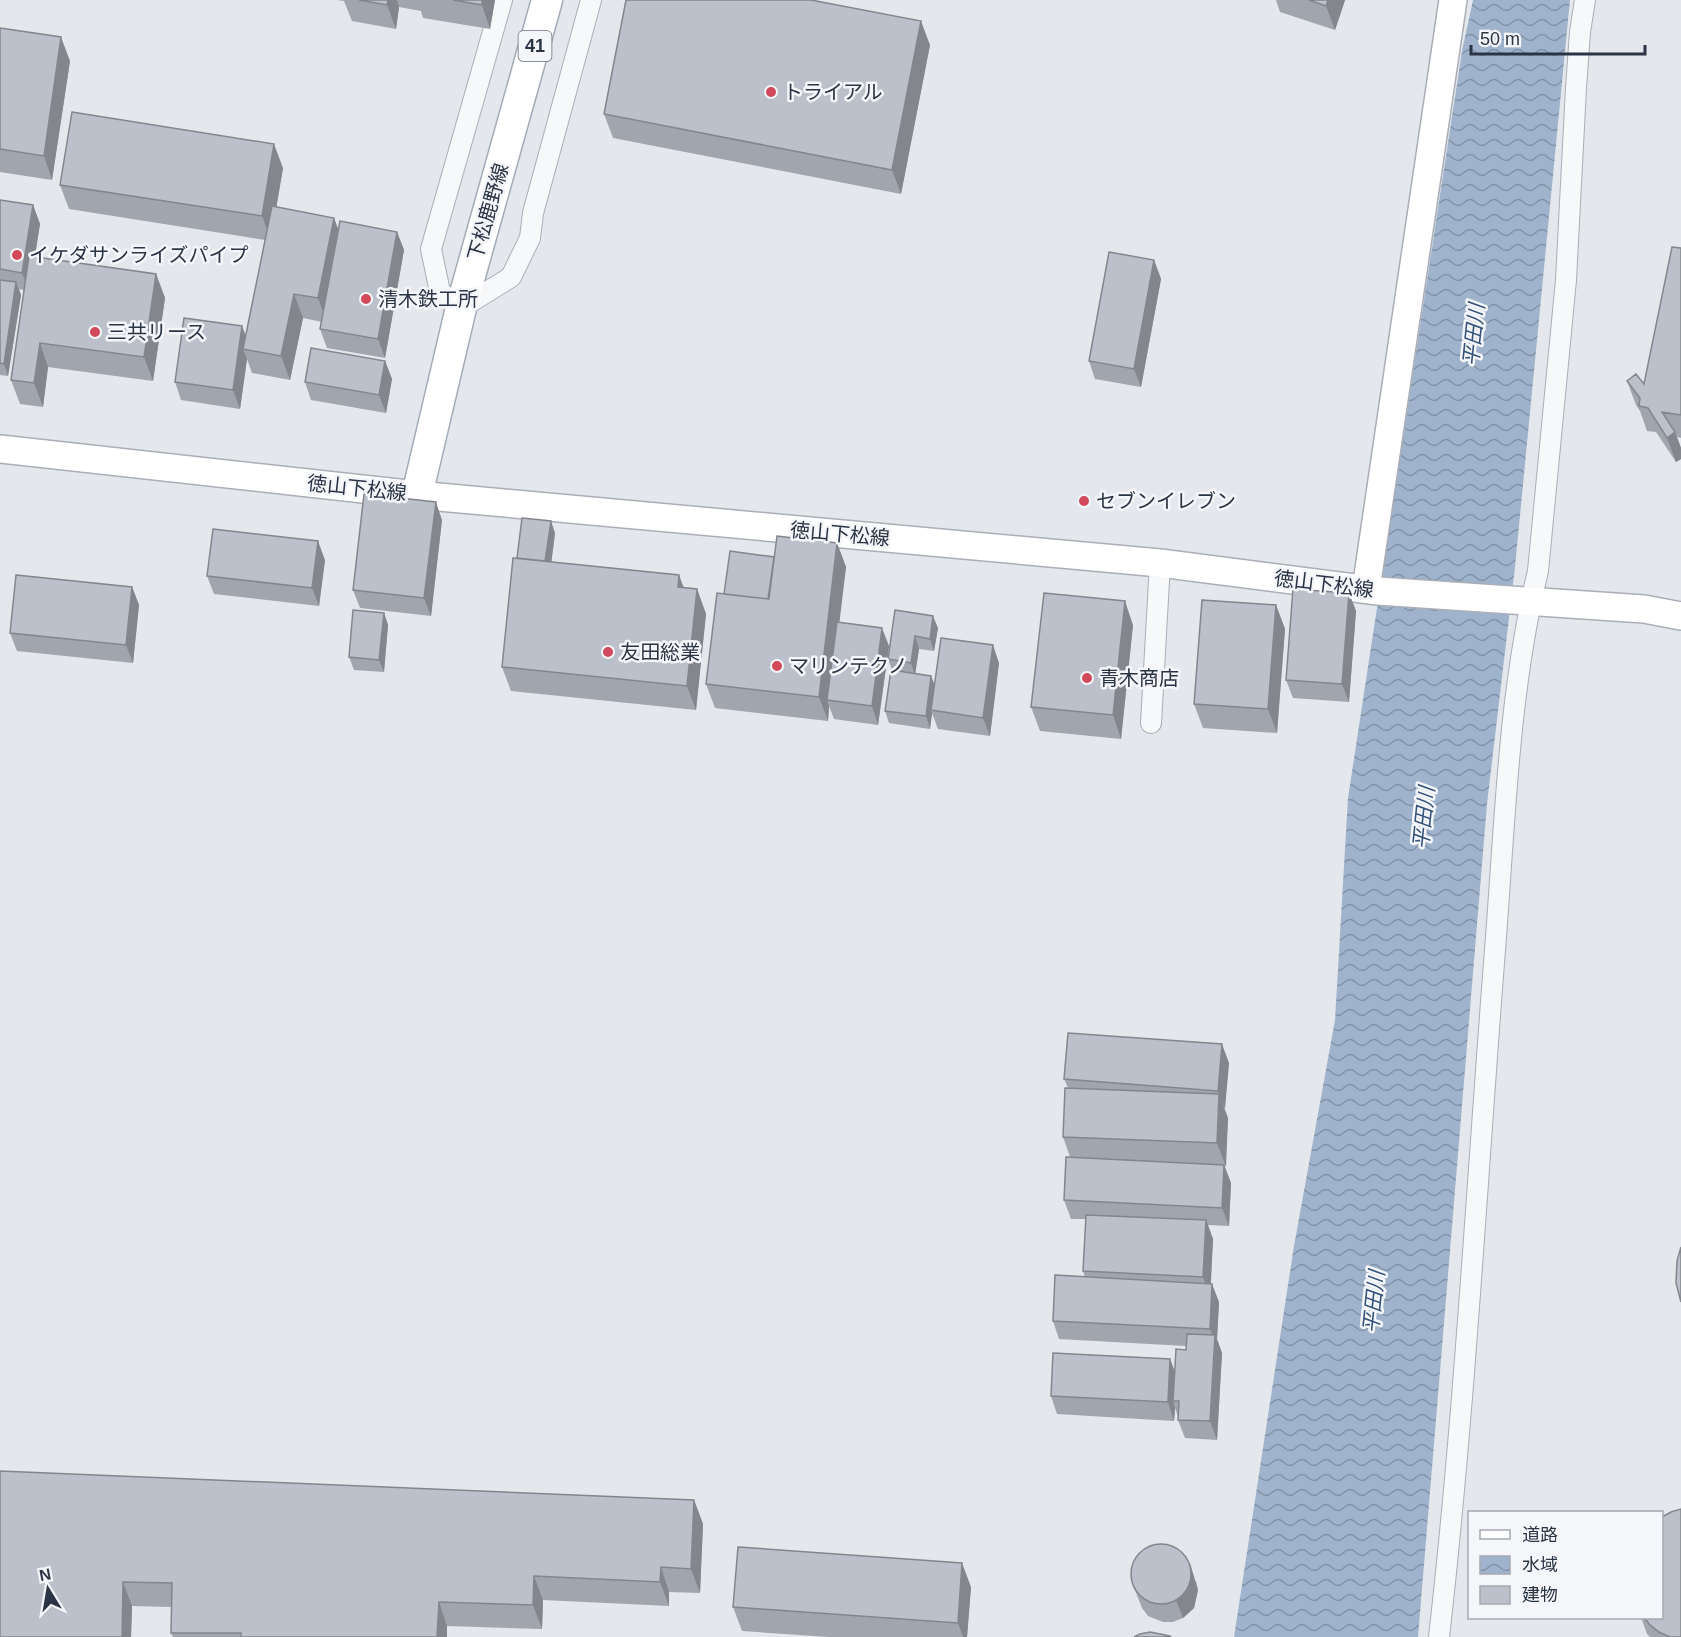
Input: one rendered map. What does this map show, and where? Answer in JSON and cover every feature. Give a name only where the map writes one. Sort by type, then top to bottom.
[{"type":"main road","name":"下松鹿野線","points":[[417,495],[461,308],[548,0]]},
{"type":"main road","points":[[1372,590],[1453,0]]},
{"type":"main road","name":"徳山下松線","points":[[0,449],[417,495],[1160,563],[1372,590],[1644,609],[1681,616]]},
{"type":"street","points":[[502,0],[431,249],[440,291],[461,308],[511,277],[530,238],[533,213],[591,0]]},
{"type":"street","points":[[1439,1637],[1447,1570],[1467,1329],[1513,718],[1527,601],[1538,571],[1566,280],[1576,88],[1585,0]]},
{"type":"street","points":[[1151,723],[1160,563]]},
{"type":"water","name":"平田川","points":[[1473,0],[1570,0],[1515,567],[1487,804],[1418,1637],[1234,1637],[1294,1246],[1335,1020],[1348,798],[1462,51]]},
{"type":"building","points":[[359,0],[388,0],[387,5]]},
{"type":"building","points":[[453,0],[482,0],[482,5]]},
{"type":"building","name":"トライアル","points":[[626,0],[811,0],[921,21],[892,170],[604,114]]},
{"type":"building","points":[[1309,0],[1328,0],[1326,6]]},
{"type":"building","points":[[0,28],[61,37],[44,156],[0,149]]},
{"type":"building","points":[[72,112],[274,144],[262,216],[60,185]]},
{"type":"building","points":[[0,200],[33,205],[22,273],[0,269]]},
{"type":"building","points":[[272,206],[334,218],[318,298],[294,294],[281,356],[243,349]]},
{"type":"building","name":"清木鉄工所","points":[[340,221],[397,232],[378,339],[320,329]]},
{"type":"building","points":[[1672,247],[1681,248],[1681,415],[1662,412],[1675,432],[1667,438],[1648,408],[1639,406],[1640,398],[1627,381],[1636,374],[1644,384]]},
{"type":"building","points":[[1109,252],[1154,260],[1134,369],[1089,361]]},
{"type":"building","name":"三共リース","points":[[29,256],[156,274],[144,357],[40,343],[34,383],[11,380]]},
{"type":"building","points":[[0,280],[16,282],[4,364],[0,363]]},
{"type":"building","points":[[184,318],[242,326],[233,390],[175,382]]},
{"type":"building","points":[[311,348],[385,361],[379,395],[305,382]]},
{"type":"building","points":[[364,494],[436,502],[424,598],[353,590]]},
{"type":"building","points":[[522,518],[551,521],[545,561],[517,558]]},
{"type":"building","points":[[213,529],[318,541],[312,588],[207,576]]},
{"type":"building","name":"マリンテクノ","points":[[777,536],[837,543],[819,697],[706,684],[717,593],[769,599]]},
{"type":"building","points":[[730,551],[774,557],[768,599],[724,594]]},
{"type":"building","name":"友田総業","points":[[513,558],[679,575],[678,587],[697,589],[687,686],[502,667]]},
{"type":"building","points":[[16,575],[132,587],[126,645],[10,633]]},
{"type":"building","points":[[1293,589],[1349,593],[1342,684],[1286,680]]},
{"type":"building","name":"青木商店","points":[[1044,593],[1125,601],[1113,715],[1031,707]]},
{"type":"building","points":[[1202,600],[1276,605],[1268,709],[1194,704]]},
{"type":"building","points":[[353,610],[384,613],[379,660],[349,657]]},
{"type":"building","points":[[895,610],[933,616],[930,639],[915,636],[911,663],[888,659]]},
{"type":"building","points":[[837,622],[882,628],[872,706],[827,700]]},
{"type":"building","points":[[941,638],[993,645],[983,718],[931,710]]},
{"type":"building","points":[[891,670],[931,676],[926,716],[885,711]]},
{"type":"building","points":[[1068,1033],[1222,1044],[1218,1091],[1064,1079]]},
{"type":"building","points":[[1065,1088],[1219,1094],[1217,1143],[1063,1137]]},
{"type":"building","points":[[1066,1157],[1224,1165],[1222,1208],[1064,1200]]},
{"type":"building","points":[[1086,1215],[1206,1220],[1203,1277],[1083,1271]]},
{"type":"building","points":[[1681,1247],[1681,1302],[1676,1283],[1677,1261]]},
{"type":"building","points":[[1055,1275],[1212,1284],[1210,1329],[1053,1321]]},
{"type":"building","points":[[1187,1334],[1215,1335],[1210,1421],[1178,1420],[1179,1401],[1173,1401],[1176,1349],[1186,1350]]},
{"type":"building","points":[[1053,1353],[1170,1359],[1168,1402],[1051,1396]]},
{"type":"building","points":[[0,1471],[694,1500],[691,1569],[661,1567],[660,1582],[534,1576],[533,1605],[439,1602],[437,1637],[241,1637],[241,1633],[171,1633],[172,1583],[123,1582],[122,1637],[0,1637]]},
{"type":"building","points":[[1681,1509],[1681,1637],[1670,1637],[1659,1632],[1645,1619],[1663,1619],[1663,1516]]},
{"type":"building","points":[[1155,1544],[1167,1544],[1178,1549],[1186,1557],[1191,1574],[1189,1586],[1178,1599],[1167,1604],[1155,1604],[1144,1599],[1136,1591],[1131,1580],[1131,1568],[1136,1557],[1144,1549]]},
{"type":"building","points":[[738,1547],[962,1563],[958,1623],[733,1607]]},
{"type":"building","points":[[1150,1632],[1170,1636],[1171,1637],[1134,1637]]},
{"type":"place","name":"トライアル","points":[[771,92]]},
{"type":"place","name":"イケダサンライズパイプ","points":[[17,255]]},
{"type":"place","name":"清木鉄工所","points":[[366,299]]},
{"type":"place","name":"三共リース","points":[[95,332]]},
{"type":"place","name":"セブンイレブン","points":[[1084,501]]},
{"type":"place","name":"友田総業","points":[[608,652]]},
{"type":"place","name":"マリンテクノ","points":[[777,666]]},
{"type":"place","name":"青木商店","points":[[1087,678]]}]
